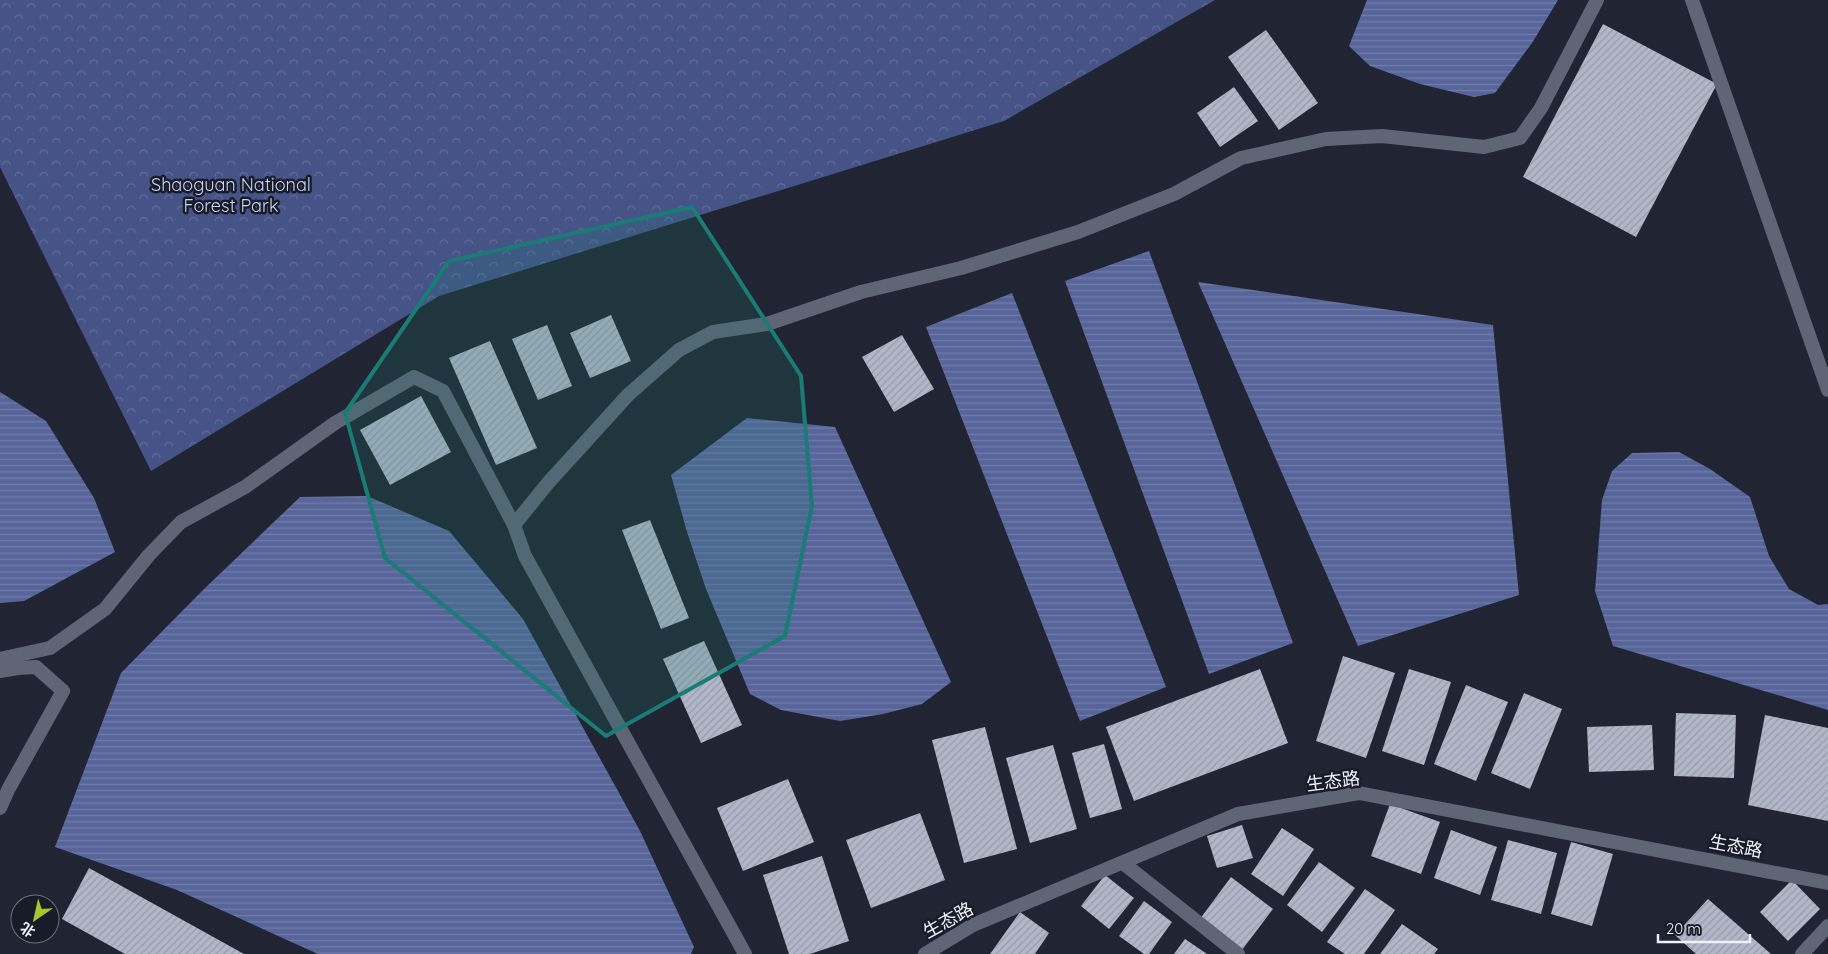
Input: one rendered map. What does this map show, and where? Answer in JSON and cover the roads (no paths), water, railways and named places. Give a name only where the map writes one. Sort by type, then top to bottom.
[{"type":"street","points":[[514,525],[548,483],[628,395],[679,350],[713,332],[767,324],[861,292],[960,268],[1078,232],[1174,194],[1241,158],[1326,139],[1382,136],[1484,147],[1520,138],[1541,108],[1597,0]]},
{"type":"street","points":[[1692,0],[1828,390]]},
{"type":"street","points":[[0,659],[50,648],[105,609],[149,555],[181,522],[245,486],[335,423],[414,377],[442,391],[514,525],[525,556],[745,954]]},
{"type":"street","points":[[0,671],[36,667],[63,691],[9,788],[0,808]]},
{"type":"street","name":"生态路","points":[[925,954],[973,925],[1238,814],[1359,793],[1828,883]]},
{"type":"street","points":[[1123,863],[1238,954]]},
{"type":"street","points":[[1802,954],[1828,926]]},
{"type":"park label","name":"Shaoguan National Forest Park","points":[[231,194]]}]
